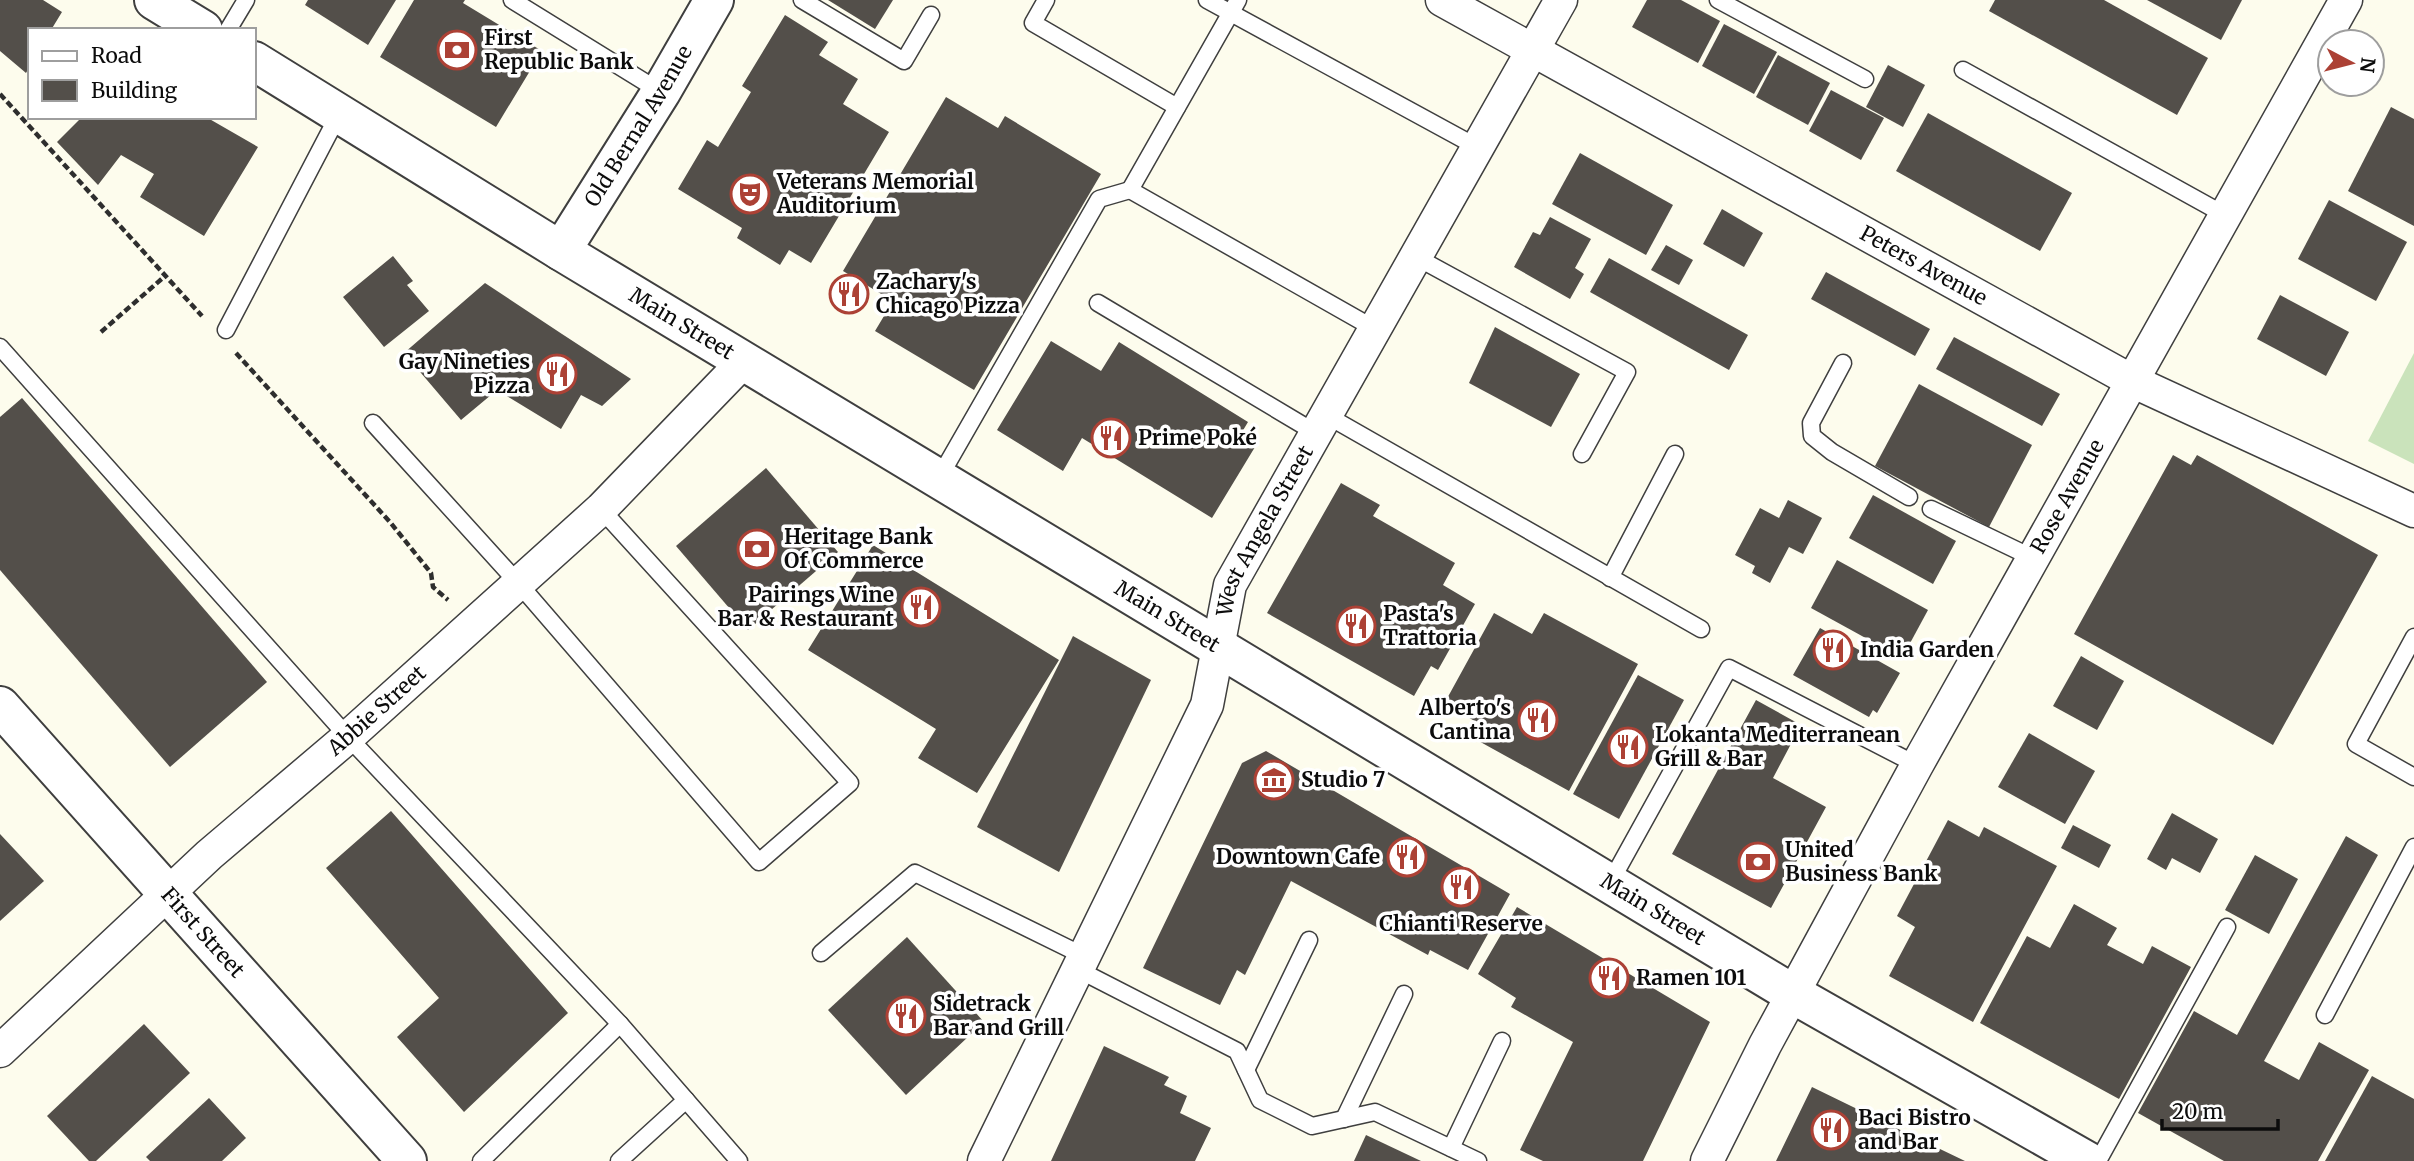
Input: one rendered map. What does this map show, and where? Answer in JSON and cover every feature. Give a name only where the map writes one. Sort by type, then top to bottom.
[{"type":"street","points":[[154,0],[200,28]]},
{"type":"street","name":"Old Bernal Avenue","points":[[561,251],[661,92],[714,0]]},
{"type":"street","name":"Peters Avenue","points":[[1442,0],[2132,381],[2414,511]]},
{"type":"street","name":"West Angela Street","points":[[984,1161],[1207,705],[1230,585],[1561,0]]},
{"type":"street","name":"Rose Avenue","points":[[1707,1161],[1793,994],[1917,765],[2346,0]]},
{"type":"street","name":"Main Street","points":[[256,62],[561,251],[1793,994],[2087,1161]]},
{"type":"street","name":"Abbie Street","points":[[0,1051],[168,892],[348,737],[601,509],[744,361]]},
{"type":"street","name":"First Street","points":[[0,706],[407,1161]]},
{"type":"lane","points":[[229,28],[246,0]]},
{"type":"lane","points":[[512,0],[661,92]]},
{"type":"lane","points":[[802,0],[904,61],[931,15]]},
{"type":"lane","points":[[1046,0],[1033,23],[1177,107]]},
{"type":"lane","points":[[1207,0],[1234,6],[1379,95],[1478,148]]},
{"type":"lane","points":[[1718,0],[1865,79]]},
{"type":"lane","points":[[939,478],[1100,199],[1130,190],[1234,6]]},
{"type":"lane","points":[[1964,70],[2225,215]]},
{"type":"lane","points":[[219,328],[339,114]]},
{"type":"lane","points":[[1130,190],[1376,329]]},
{"type":"lane","points":[[1416,257],[1627,372],[1582,454]]},
{"type":"lane","points":[[1098,303],[1701,629]]},
{"type":"lane","points":[[1,350],[348,737],[620,1024],[739,1161]]},
{"type":"lane","points":[[1843,363],[1811,422],[1812,436],[1832,452],[1909,497]]},
{"type":"lane","points":[[373,423],[519,584],[759,862],[850,783],[601,509]]},
{"type":"lane","points":[[1611,578],[1675,454]]},
{"type":"lane","points":[[1931,509],[2033,558]]},
{"type":"lane","points":[[2414,637],[2357,744],[2414,777]]},
{"type":"lane","points":[[1610,883],[1729,668],[1917,765]]},
{"type":"lane","points":[[2325,1015],[2414,847]]},
{"type":"lane","points":[[821,953],[915,873],[1237,1051],[1260,1100],[1312,1126],[1375,1112],[1478,1161]]},
{"type":"lane","points":[[2098,1161],[2227,927]]},
{"type":"lane","points":[[1246,1070],[1310,940]]},
{"type":"lane","points":[[1344,1119],[1404,994]]},
{"type":"lane","points":[[481,1161],[620,1024]]},
{"type":"lane","points":[[1451,1148],[1502,1041]]},
{"type":"lane","points":[[619,1161],[686,1100]]},
{"type":"path","points":[[0,94],[165,276],[219,328]]},
{"type":"path","points":[[101,332],[165,276]]},
{"type":"path","points":[[230,347],[390,522],[431,573],[433,587],[475,623]]},
{"type":"green space","points":[[2414,353],[2414,464],[2368,441]]},
{"type":"building","points":[[0,0],[43,0],[62,12],[52,28],[28,28],[26,73],[0,51]]},
{"type":"building","points":[[308,0],[396,0],[368,45],[305,5]]},
{"type":"building","points":[[414,0],[465,0],[463,3],[542,51],[496,127],[380,57]]},
{"type":"building","points":[[828,0],[893,0],[875,29]]},
{"type":"building","points":[[1647,0],[1681,0],[1720,21],[1698,63],[1632,27]]},
{"type":"building","points":[[1995,0],[2104,0],[2208,58],[2177,115],[1989,11]]},
{"type":"building","points":[[2147,0],[2242,0],[2221,40]]},
{"type":"building","points":[[785,15],[828,42],[819,55],[858,79],[843,104],[889,132],[811,263],[789,250],[780,265],[737,238],[742,228],[678,189],[707,140],[718,147],[751,92],[742,86]]},
{"type":"building","points":[[1724,24],[1777,52],[1754,94],[1702,66]]},
{"type":"building","points":[[1778,55],[1830,83],[1808,125],[1756,97]]},
{"type":"building","points":[[1888,65],[1925,85],[1903,127],[1866,107]]},
{"type":"building","points":[[1831,90],[1884,118],[1861,160],[1809,131]]},
{"type":"building","points":[[946,97],[998,128],[1005,116],[1101,174],[974,390],[875,331],[893,301],[843,271]]},
{"type":"building","points":[[2391,107],[2414,119],[2414,226],[2348,191]]},
{"type":"building","points":[[1928,113],[2072,193],[2040,251],[1896,171]]},
{"type":"building","points":[[80,119],[209,119],[258,147],[204,236],[140,197],[154,174],[121,155],[98,185],[57,142]]},
{"type":"building","points":[[1580,153],[1673,205],[1646,255],[1552,204]]},
{"type":"building","points":[[2329,200],[2407,242],[2376,301],[2298,259]]},
{"type":"building","points":[[1722,209],[1763,233],[1744,267],[1703,244]]},
{"type":"building","points":[[1550,217],[1591,239],[1575,268],[1584,274],[1570,299],[1514,267],[1533,232],[1540,235]]},
{"type":"building","points":[[1666,245],[1693,260],[1679,285],[1651,270]]},
{"type":"building","points":[[393,256],[413,281],[407,285],[429,311],[384,347],[343,297]]},
{"type":"building","points":[[1609,258],[1748,335],[1729,370],[1590,292]]},
{"type":"building","points":[[1826,272],[1930,329],[1915,356],[1811,299]]},
{"type":"building","points":[[485,283],[631,379],[602,406],[581,395],[561,429],[497,390],[461,420],[404,353]]},
{"type":"building","points":[[2280,295],[2349,332],[2326,376],[2257,339]]},
{"type":"building","points":[[1495,327],[1580,374],[1551,427],[1469,383]]},
{"type":"building","points":[[1954,337],[2060,394],[2042,426],[1936,369]]},
{"type":"building","points":[[1051,341],[1101,371],[1119,342],[1248,422],[1242,432],[1258,442],[1212,518],[1082,438],[1063,471],[997,430]]},
{"type":"building","points":[[1919,384],[2032,445],[1989,527],[1875,466]]},
{"type":"building","points":[[22,398],[267,682],[170,767],[0,570],[0,417]]},
{"type":"building","points":[[2173,455],[2191,465],[2197,455],[2378,555],[2273,745],[2074,634]]},
{"type":"building","name":"Heritage Bank Of Commerce","points":[[766,468],[838,552],[748,630],[676,546]]},
{"type":"building","points":[[1341,483],[1380,505],[1373,516],[1455,563],[1443,585],[1475,604],[1438,670],[1431,666],[1414,696],[1267,613]]},
{"type":"building","points":[[1873,495],[1956,541],[1933,584],[1849,538]]},
{"type":"building","points":[[1788,500],[1822,518],[1803,554],[1789,547],[1770,583],[1752,573],[1755,566],[1735,555],[1760,508],[1779,518]]},
{"type":"building","points":[[873,545],[1059,660],[977,793],[918,758],[936,729],[808,650]]},
{"type":"building","points":[[1837,560],[1928,610],[1902,658],[1811,608]]},
{"type":"building","points":[[1494,613],[1532,634],[1544,613],[1638,664],[1569,791],[1475,739],[1482,725],[1444,704]]},
{"type":"building","name":"India Garden","points":[[1820,628],[1900,673],[1877,713],[1873,710],[1869,717],[1793,675]]},
{"type":"building","points":[[1073,636],[1151,680],[1059,872],[977,827]]},
{"type":"building","points":[[2081,656],[2124,681],[2097,730],[2053,706]]},
{"type":"building","name":"Lokanta Mediterranean Grill & Bar","points":[[1638,675],[1684,700],[1619,819],[1573,794]]},
{"type":"building","points":[[1756,700],[1801,725],[1773,778],[1826,807],[1771,908],[1672,854]]},
{"type":"building","points":[[2029,733],[2095,771],[2065,824],[1998,787]]},
{"type":"building","points":[[1266,751],[1510,894],[1468,970],[1430,950],[1428,955],[1291,881],[1245,975],[1237,970],[1220,1005],[1143,968],[1242,763]]},
{"type":"building","points":[[391,811],[568,1013],[464,1112],[397,1037],[439,998],[326,868]]},
{"type":"building","points":[[2172,813],[2218,839],[2200,873],[2172,858],[2166,870],[2147,859]]},
{"type":"building","points":[[1948,820],[1979,837],[1984,827],[2057,866],[1973,1022],[1889,976],[1915,927],[1897,916]]},
{"type":"building","points":[[2073,825],[2111,845],[2099,868],[2061,848]]},
{"type":"building","points":[[0,834],[44,881],[0,921]]},
{"type":"building","points":[[2346,836],[2378,855],[2264,1061],[2299,1080],[2319,1042],[2369,1070],[2318,1161],[2224,1161],[2138,1113],[2194,1011],[2237,1035]]},
{"type":"building","points":[[2255,855],[2298,879],[2269,934],[2225,910]]},
{"type":"building","points":[[2074,904],[2117,928],[2107,945],[2143,964],[2152,946],[2191,967],[2119,1099],[1980,1023],[2027,936],[2050,948]]},
{"type":"building","points":[[1517,907],[1710,1022],[1643,1161],[1543,1161],[1520,1150],[1573,1042],[1511,1007],[1516,998],[1478,974]]},
{"type":"building","name":"Sidetrack Bar and Grill","points":[[907,937],[984,1022],[906,1095],[828,1010]]},
{"type":"building","points":[[144,1024],[190,1073],[96,1161],[89,1161],[47,1116]]},
{"type":"building","points":[[1104,1046],[1169,1077],[1164,1085],[1187,1096],[1180,1113],[1211,1128],[1195,1161],[1051,1161]]},
{"type":"building","points":[[2372,1076],[2414,1099],[2414,1161],[2325,1161]]},
{"type":"building","points":[[1812,1087],[1890,1125],[1965,1161],[1776,1161]]},
{"type":"building","points":[[209,1098],[246,1138],[222,1161],[150,1161],[146,1157]]},
{"type":"building","points":[[1366,1135],[1421,1161],[1354,1161]]},
{"type":"place","name":"First Republic Bank","points":[[457,50]]},
{"type":"place","name":"Veterans Memorial Auditorium","points":[[750,194]]},
{"type":"place","name":"Zachary's Chicago Pizza","points":[[849,294]]},
{"type":"place","name":"Gay Nineties Pizza","points":[[557,374]]},
{"type":"place","name":"Prime Poké","points":[[1111,438]]},
{"type":"place","name":"Heritage Bank Of Commerce","points":[[757,549]]},
{"type":"place","name":"Pairings Wine Bar & Restaurant","points":[[921,607]]},
{"type":"place","name":"Pasta's Trattoria","points":[[1356,626]]},
{"type":"place","name":"India Garden","points":[[1833,650]]},
{"type":"place","name":"Alberto's Cantina","points":[[1538,720]]},
{"type":"place","name":"Lokanta Mediterranean Grill & Bar","points":[[1628,747]]},
{"type":"place","name":"Studio 7","points":[[1274,780]]},
{"type":"place","name":"Downtown Cafe","points":[[1407,857]]},
{"type":"place","name":"United Business Bank","points":[[1758,862]]},
{"type":"place","name":"Chianti Reserve","points":[[1461,887]]},
{"type":"place","name":"Ramen 101","points":[[1609,978]]},
{"type":"place","name":"Sidetrack Bar and Grill","points":[[906,1016]]},
{"type":"place","name":"Baci Bistro and Bar","points":[[1831,1130]]}]
